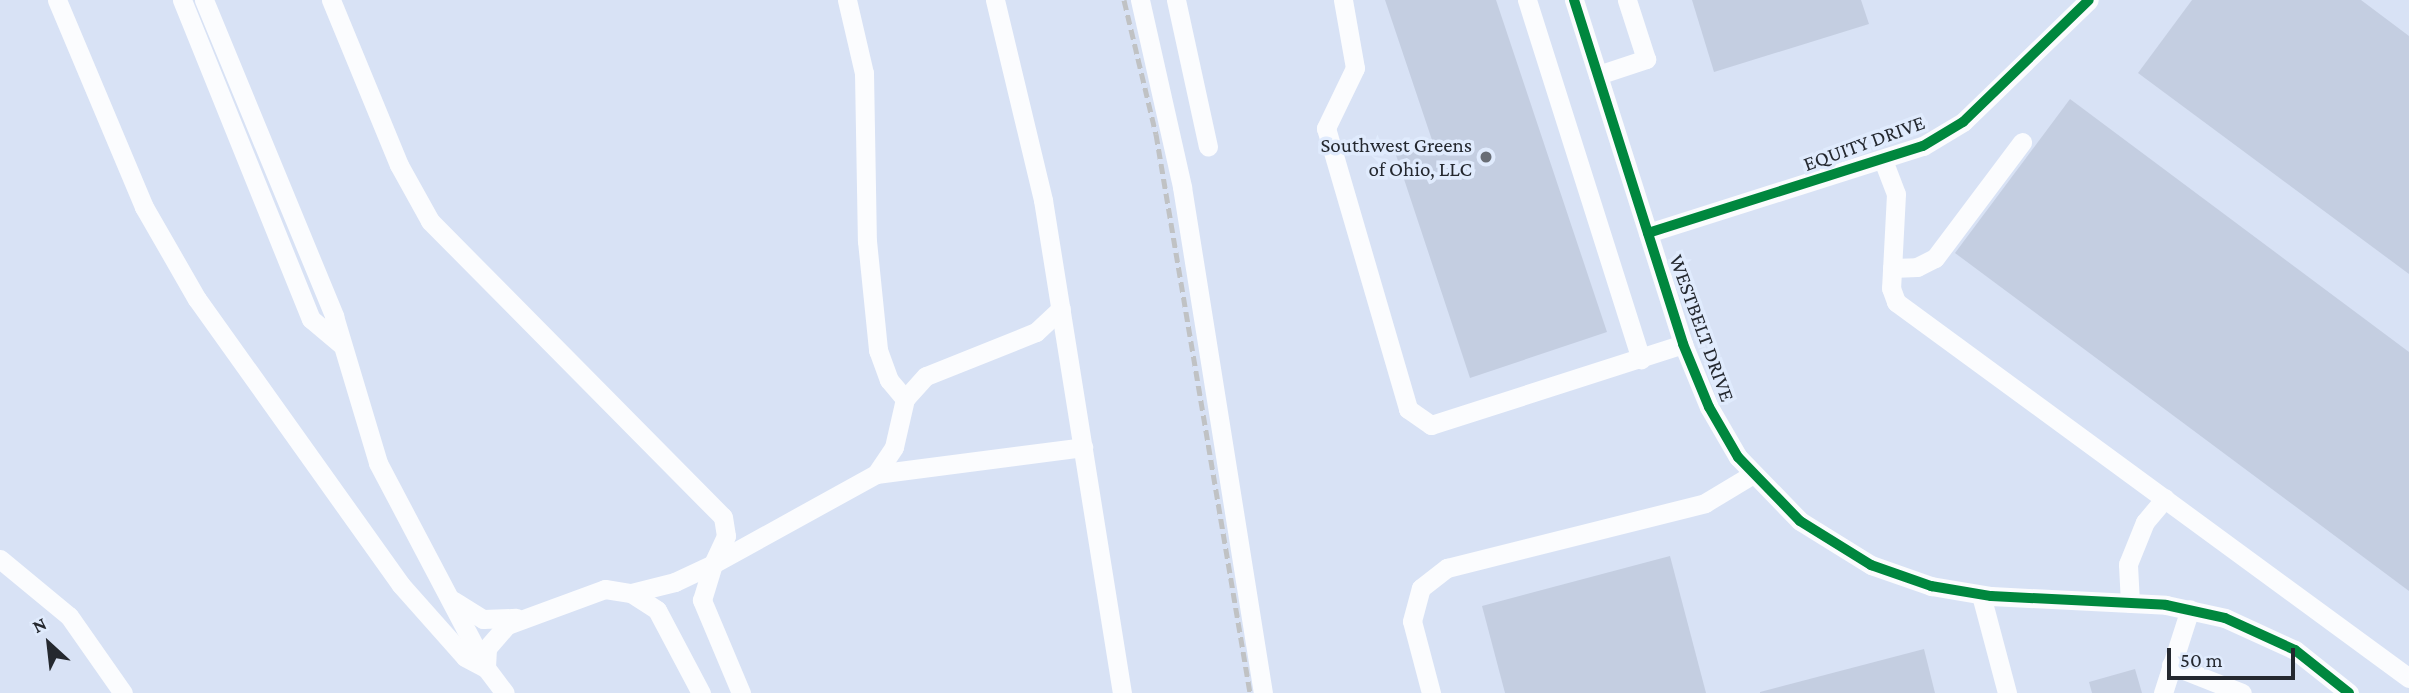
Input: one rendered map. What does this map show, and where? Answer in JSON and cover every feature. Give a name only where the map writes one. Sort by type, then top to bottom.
[{"type":"street","points":[[57,0],[144,207],[197,299],[401,585],[465,657],[486,668]]},
{"type":"street","points":[[182,0],[311,319],[340,344]]},
{"type":"street","points":[[204,0],[334,316],[340,344],[378,463],[486,668],[505,693]]},
{"type":"street","points":[[331,0],[399,164],[430,221],[718,507],[726,536],[713,564],[702,600],[741,693]]},
{"type":"street","points":[[847,0],[864,73],[867,241],[878,350],[889,380],[905,399]]},
{"type":"street","points":[[995,0],[1024,104],[1061,310],[1122,693]]},
{"type":"street","points":[[1140,0],[1182,187],[1263,693]]},
{"type":"street","points":[[1177,0],[1208,147]]},
{"type":"street","points":[[1343,0],[1355,68],[1326,128],[1408,409],[1431,425],[1683,344]]},
{"type":"street","points":[[1527,0],[1641,359]]},
{"type":"street","name":"WESTBELT DRIVE","points":[[1574,0],[1683,344],[1722,432],[1753,474],[1800,521],[1860,558],[1908,579],[1981,595],[2190,609],[2246,625],[2285,645],[2349,693]]},
{"type":"street","points":[[1598,75],[1646,59],[1627,0]]},
{"type":"street","name":"EQUITY DRIVE","points":[[1648,233],[1923,146],[1962,121],[2079,4]]},
{"type":"street","points":[[1892,268],[1917,267],[1935,258],[2022,142]]},
{"type":"street","points":[[1883,160],[1896,194],[1892,268],[1896,302],[2409,678]]},
{"type":"street","points":[[876,474],[894,447],[905,399],[926,376],[1036,332],[1061,310]]},
{"type":"street","points":[[452,600],[494,621],[527,615],[605,589],[631,593],[675,582],[713,564],[876,474],[1083,447]]},
{"type":"street","points":[[1431,693],[1412,621],[1422,587],[1447,568],[1705,503],[1753,474]]},
{"type":"street","points":[[2130,603],[2128,564],[2145,522],[2165,498]]},
{"type":"street","points":[[0,559],[69,616],[123,693]]},
{"type":"street","points":[[631,593],[657,610],[675,636],[701,693]]},
{"type":"street","points":[[1981,595],[2007,693]]},
{"type":"street","points":[[2163,693],[2190,609]]},
{"type":"street","points":[[486,668],[491,640],[527,615]]},
{"type":"street","points":[[2171,665],[2224,689],[2242,693]]},
{"type":"shaded area","points":[[0,0],[2409,0],[2409,693],[0,693]]},
{"type":"building","points":[[1385,0],[1496,0],[1607,332],[1470,378],[1396,155],[1433,143]]},
{"type":"building","points":[[1692,0],[1861,0],[1869,24],[1714,72]]},
{"type":"building","points":[[2192,0],[2361,0],[2409,36],[2409,274],[2138,73]]},
{"type":"building","points":[[2070,99],[2409,352],[2409,591],[1955,253]]},
{"type":"building","points":[[1670,556],[1706,693],[1505,693],[1482,606]]},
{"type":"building","points":[[1924,649],[1935,693],[1760,693],[1760,692]]},
{"type":"building","points":[[2135,669],[2142,693],[2092,693],[2089,682]]},
{"type":"railway","points":[[1124,0],[1156,134],[1250,693]]},
{"type":"cycle path","points":[[1574,0],[1683,344],[1709,407],[1738,457],[1800,521],[1871,565],[1931,586],[1991,596],[2166,605],[2225,618],[2295,650],[2349,693]]},
{"type":"cycle path","points":[[1648,233],[1923,146],[1963,122],[2089,0]]},
{"type":"place","name":"Southwest Greens of Ohio, LLC","points":[[1486,157]]}]
